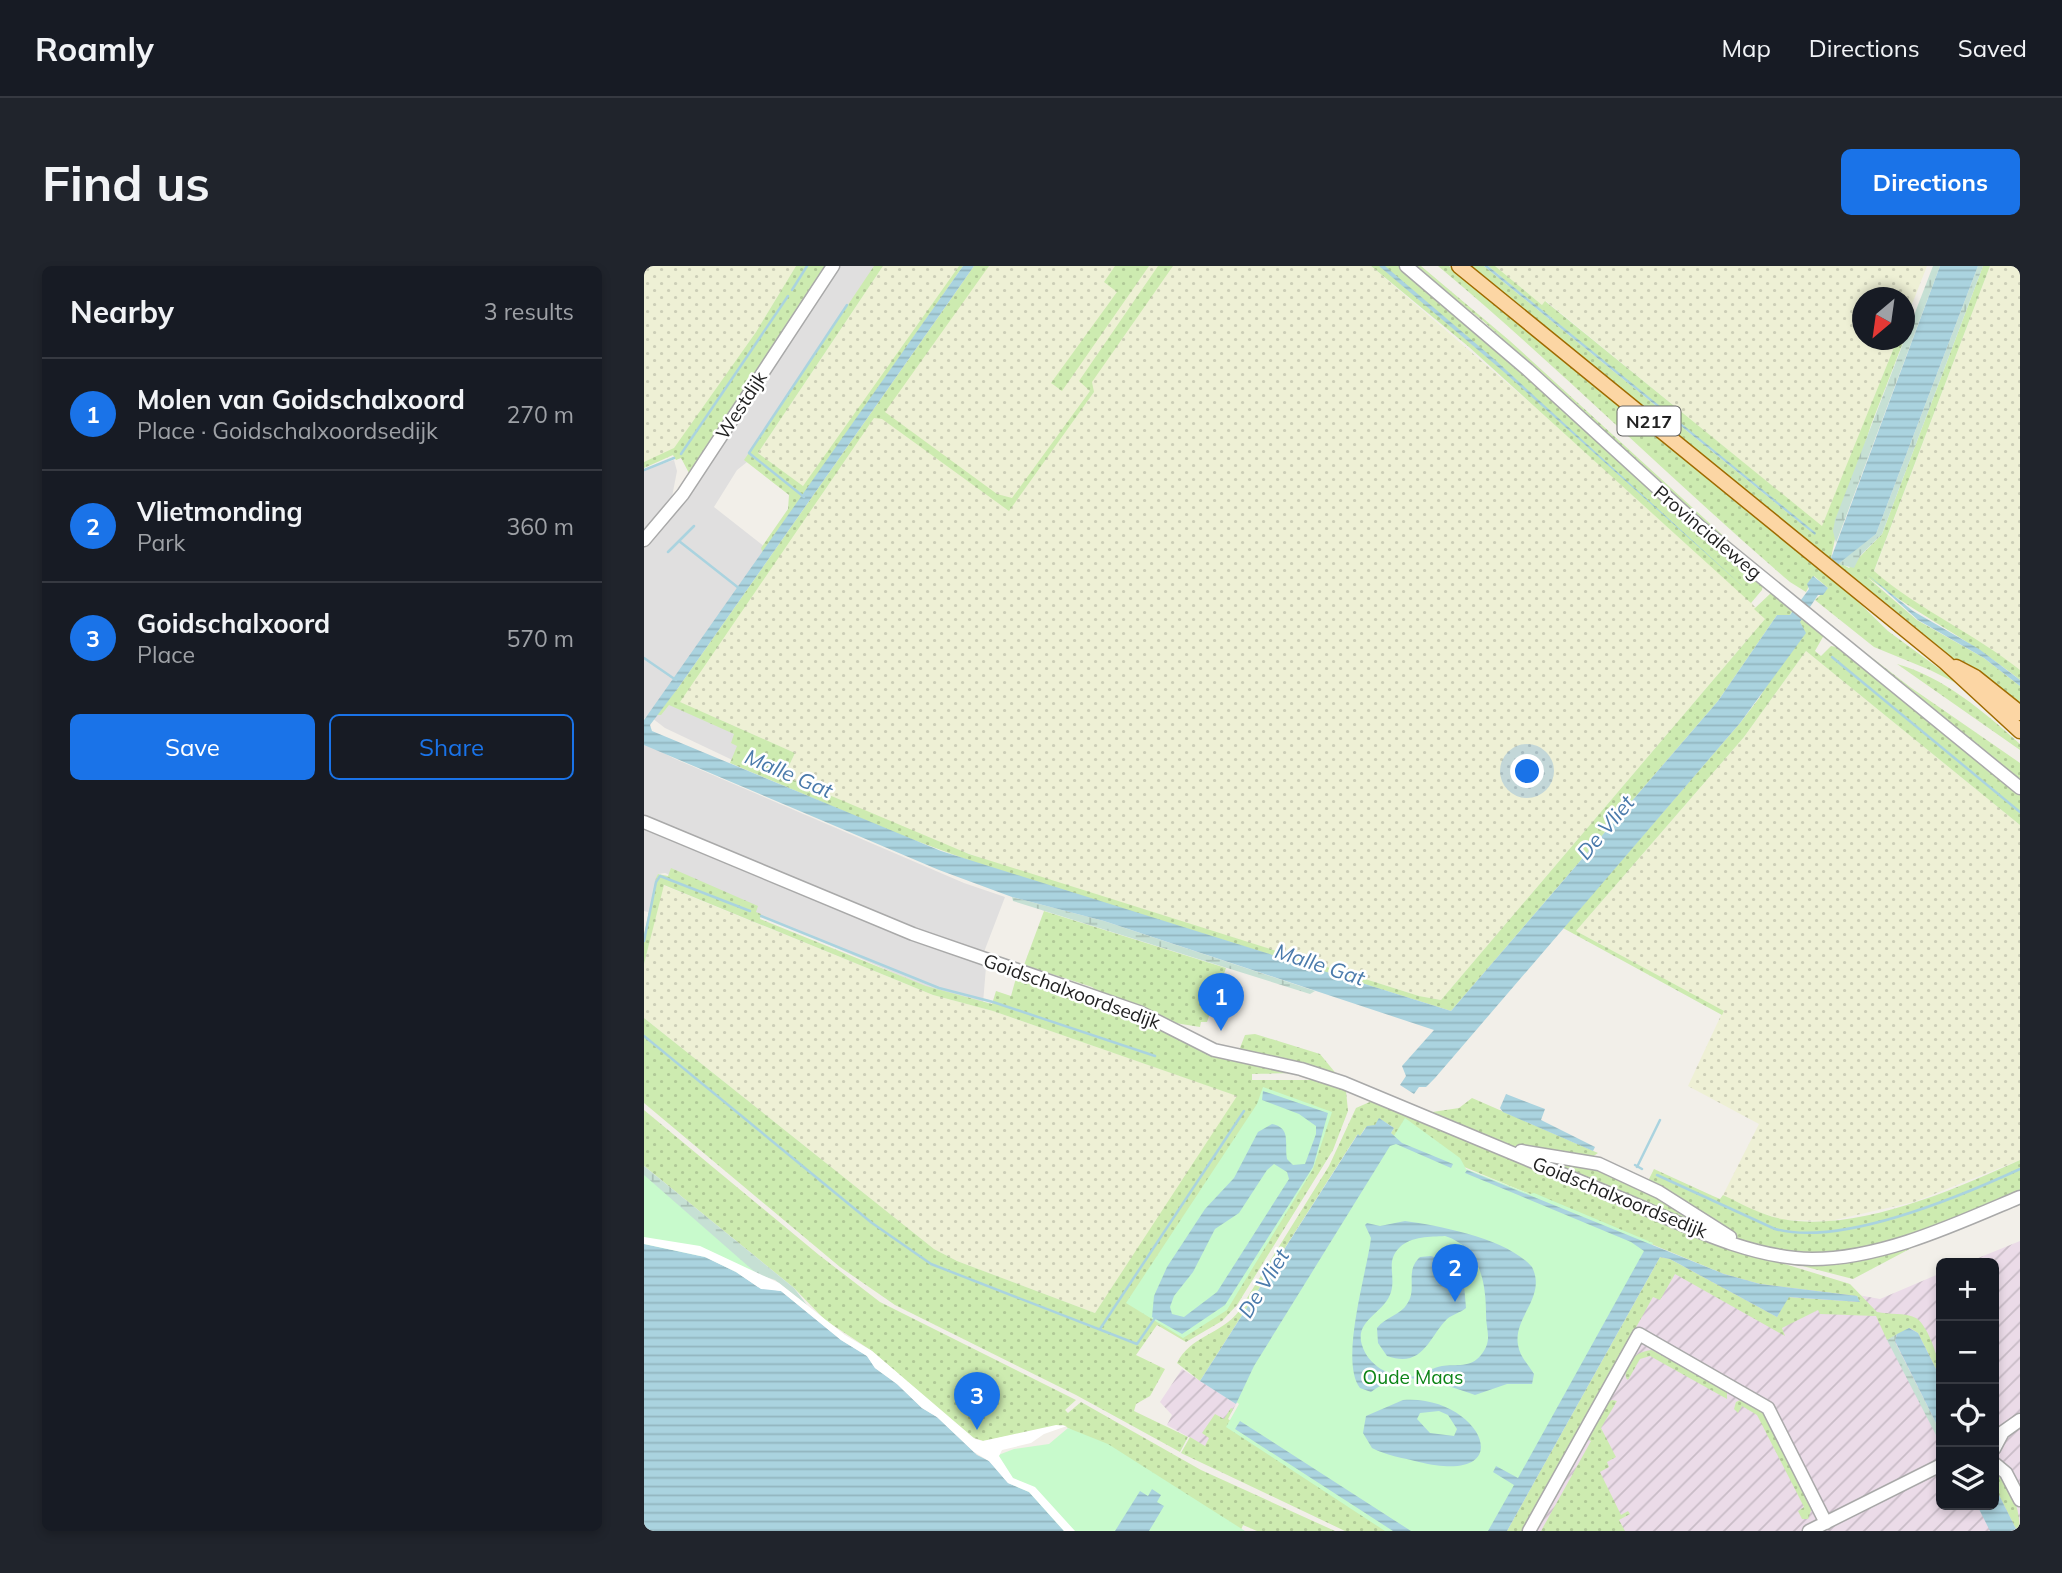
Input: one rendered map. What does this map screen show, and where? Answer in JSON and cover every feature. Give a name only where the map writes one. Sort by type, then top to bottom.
[{"type":"main road","name":"N217","points":[[1459,266],[1945,662],[2020,731]]},
{"type":"main road","name":"N217","points":[[1945,662],[1975,677],[2020,713]]},
{"type":"street","name":"Westdijk","points":[[644,540],[683,494],[833,266]]},
{"type":"street","name":"Provincialeweg","points":[[1405,266],[1528,370],[1667,498],[2020,789]]},
{"type":"street","name":"Goidschalxoordsedijk","points":[[644,822],[913,934],[1147,1015],[1214,1050],[1324,1076],[1738,1245],[1800,1258],[1839,1257],[1921,1235],[2020,1197]]},
{"type":"street","name":"Goidschalxoordsedijk","points":[[1502,1149],[1598,1164],[1659,1192],[1718,1228],[1738,1245]]},
{"type":"street","points":[[1529,1531],[1639,1334],[1768,1408],[1826,1522]]},
{"type":"street","points":[[1995,1447],[2001,1434],[2020,1420]]},
{"type":"street","points":[[1809,1531],[1936,1467]]},
{"type":"street","points":[[1999,1467],[2006,1472],[2020,1500]]},
{"type":"shaded area","points":[[829,266],[878,266],[752,458],[737,470],[714,507],[770,551],[665,700],[733,725],[743,765],[665,728],[652,718],[647,716],[644,719],[644,470],[674,460],[677,471],[671,502]]},
{"type":"shaded area","points":[[644,742],[673,758],[964,883],[1005,897],[984,952],[986,967],[983,1003],[958,1001],[665,873],[658,874],[652,913],[644,911]]},
{"type":"shaded area","points":[[2020,1241],[2020,1531],[1512,1531],[1665,1265],[1737,1273],[1880,1299],[1936,1275],[1936,1510],[1999,1510],[1999,1258],[1978,1258]]},
{"type":"shaded area","points":[[1182,1369],[1236,1404],[1212,1450],[1167,1425],[1172,1415],[1160,1402]]},
{"type":"green space","points":[[644,266],[796,266],[756,332],[674,449],[644,462]]},
{"type":"green space","points":[[796,266],[829,266],[692,473],[689,473],[681,458],[676,460],[673,455],[644,468],[644,462],[674,448],[756,332]]},
{"type":"green space","points":[[874,266],[883,266],[758,453],[803,486],[959,266],[963,266],[763,553],[761,548],[788,509],[789,495],[744,460]]},
{"type":"green space","points":[[883,266],[959,266],[804,487],[758,453]]},
{"type":"green space","points":[[974,266],[1371,266],[1534,406],[1750,601],[1765,619],[1441,1000],[1419,996],[995,863],[923,837],[784,776],[795,753],[679,702]]},
{"type":"green space","points":[[974,266],[989,266],[885,412],[997,494],[1012,498],[1090,391],[1079,381],[1158,266],[1173,266],[1092,382],[1094,392],[1009,511],[882,419],[874,418],[680,702],[795,753],[784,776],[969,854],[1419,996],[1441,1000],[1765,619],[1754,609],[1772,592],[1793,610],[1790,615],[1777,615],[1718,701],[1451,1011],[976,863],[895,833],[730,763],[737,746],[731,743],[734,734],[669,705],[661,715],[656,715],[678,688]]},
{"type":"green space","points":[[1115,266],[1149,266],[1062,391],[1051,383],[1117,292],[1104,282]]},
{"type":"green space","points":[[1371,266],[1399,266],[1471,326],[1693,529],[1763,584],[1762,590],[1751,603],[1469,347]]},
{"type":"green space","points":[[1412,266],[1421,266],[1510,341],[1763,572],[1694,515],[1483,321]]},
{"type":"green space","points":[[1438,266],[1449,266],[1847,591],[1888,631],[1964,687],[1874,647],[1815,600],[1828,588],[1814,576],[1806,592],[1790,582]]},
{"type":"green space","points":[[1467,266],[1484,266],[1815,535],[1488,266],[1495,266],[1542,305],[1545,301],[1822,526],[1893,350],[1900,350],[1871,425],[1835,539],[1831,558],[1849,568],[1882,534],[1983,266],[1990,266],[1874,571],[1909,598],[1984,644],[2020,670],[2020,680],[1867,577],[1917,620],[1984,658],[2020,686],[2020,706],[1938,649]]},
{"type":"green space","points":[[1495,266],[1927,266],[1915,297],[1915,287],[1852,287],[1852,350],[1893,350],[1822,527],[1546,301],[1542,305]]},
{"type":"green space","points":[[1933,266],[1940,266],[1915,333],[1915,313]]},
{"type":"green space","points":[[1978,266],[1983,266],[1882,534],[1860,556],[1854,568],[1838,564],[1876,534]]},
{"type":"green space","points":[[1990,266],[2020,266],[2020,670],[1988,647],[1920,608],[1874,572]]},
{"type":"green space","points":[[1901,350],[1908,350],[1836,543],[1833,531]]},
{"type":"green space","points":[[1813,612],[1910,687],[2020,763],[2020,782]]},
{"type":"green space","points":[[1802,618],[1824,635],[1815,651],[1821,656],[1831,646],[1841,648],[2020,793],[2020,825],[1806,651],[1744,737],[1576,931],[1724,1011],[1722,1015],[1563,928],[1740,723],[1760,697]]},
{"type":"green space","points":[[1806,651],[2020,825],[2020,1160],[1914,1202],[1830,1221],[1784,1220],[1755,1211],[1723,1195],[1759,1124],[1688,1086],[1723,1011],[1576,931],[1744,737]]},
{"type":"green space","points":[[1897,664],[1931,678],[1963,697],[2020,744],[2020,750]]},
{"type":"green space","points":[[671,868],[758,906],[756,912],[761,914],[760,919],[926,986],[992,1004],[996,991],[1011,996],[1016,978],[1159,1031],[1164,1030],[1297,1073],[1252,1074],[1252,1080],[1319,1080],[1346,1091],[1348,1111],[1333,1150],[1237,1305],[1222,1321],[1186,1342],[1157,1325],[1136,1355],[1165,1369],[1150,1396],[1136,1404],[1134,1411],[1188,1437],[1180,1452],[1076,1395],[895,1305],[840,1267],[644,1103],[644,1018],[934,1249],[957,1261],[1095,1313],[1237,1096],[993,1011],[933,995],[664,885],[644,964],[644,935],[656,878],[658,874],[668,876]]},
{"type":"green space","points":[[663,885],[933,995],[993,1011],[1238,1096],[1095,1313],[957,1261],[934,1249],[644,1018],[644,964]]},
{"type":"green space","points":[[1012,897],[1104,921],[1315,991],[1310,994],[1013,901]]},
{"type":"green space","points":[[1044,911],[1226,968],[1207,1022],[1201,1022],[1200,1027],[1169,1022],[1099,993],[1092,987],[1024,965]]},
{"type":"green space","points":[[1255,1034],[1320,1054],[1338,1076],[1238,1053],[1245,1035]]},
{"type":"green space","points":[[1263,1087],[1332,1112],[1313,1169],[1227,1310],[1183,1338],[1126,1303],[1257,1104]]},
{"type":"green space","points":[[1472,1098],[1598,1153],[1592,1157],[1506,1147],[1426,1113],[1459,1108]]},
{"type":"green space","points":[[1372,1101],[1775,1261],[1850,1284],[1877,1312],[1907,1315],[1921,1322],[1933,1346],[1936,1369],[1918,1333],[1910,1328],[1887,1340],[1876,1316],[1820,1314],[1818,1310],[1782,1328],[1785,1336],[1675,1274],[1660,1300],[1653,1297],[1522,1531],[1507,1531],[1660,1257],[1670,1259],[1777,1317],[1788,1297],[1859,1302],[1857,1296],[1760,1284],[1724,1274],[1394,1138],[1391,1133],[1394,1128],[1380,1119],[1375,1126],[1365,1128],[1360,1136],[1357,1135],[1200,1381],[1177,1363],[1190,1347],[1224,1325],[1239,1311],[1329,1166],[1356,1108]]},
{"type":"green space","points":[[644,1110],[880,1302],[1076,1400],[1065,1410],[1068,1413],[1081,1402],[1201,1470],[1335,1531],[1257,1531],[1243,1525],[1241,1530],[1063,1425],[983,1441],[971,1437],[872,1351],[825,1320],[794,1288],[644,1166]]},
{"type":"green space","name":"Oude Maas","points":[[1405,1118],[1460,1158],[1466,1169],[1530,1194],[1534,1193],[1653,1243],[1492,1531],[1385,1531],[1226,1427],[1239,1404],[1234,1400],[1254,1361]]},
{"type":"green space","points":[[1530,1154],[1594,1167],[1631,1181],[1705,1228]]},
{"type":"green space","points":[[2020,1160],[2020,1193],[1954,1220],[1884,1244],[1812,1254],[1777,1251],[1730,1235],[1650,1185],[1649,1179],[1654,1169],[1720,1199],[1723,1195],[1767,1215],[1810,1222],[1841,1220],[1904,1206],[1935,1196]]},
{"type":"green space","points":[[644,1166],[794,1288],[807,1305],[775,1280],[644,1237]]},
{"type":"green space","points":[[644,1175],[780,1294],[706,1257],[644,1246]]},
{"type":"green space","points":[[1919,1244],[1853,1279],[1787,1262]]},
{"type":"green space","points":[[1897,1334],[1895,1342],[1936,1423],[1936,1435],[1887,1340]]},
{"type":"green space","points":[[1652,1350],[1727,1391],[1727,1399],[1650,1356],[1640,1359],[1628,1380],[1627,1367],[1632,1359]]},
{"type":"green space","points":[[1742,1399],[1763,1411],[1812,1508],[1808,1519],[1802,1519],[1798,1511],[1804,1507],[1757,1415],[1742,1406],[1738,1413],[1734,1409],[1736,1402]]},
{"type":"green space","points":[[1617,1401],[1601,1428],[1616,1457],[1607,1462],[1609,1467],[1600,1472],[1621,1515],[1628,1511],[1630,1514],[1619,1520],[1625,1531],[1541,1531],[1591,1441],[1587,1439],[1607,1403]]},
{"type":"green space","points":[[1231,1408],[1233,1409],[1228,1419],[1393,1531],[1345,1531],[1181,1453],[1190,1437],[1205,1446],[1209,1438],[1202,1433],[1215,1414],[1224,1419]]},
{"type":"green space","points":[[1068,1428],[1108,1444],[1245,1531],[1061,1531],[988,1459],[1014,1449],[1049,1444]]},
{"type":"green space","points":[[1999,1476],[2014,1498],[2020,1531],[2017,1531],[1999,1495]]},
{"type":"water","points":[[963,266],[974,266],[650,725],[652,731],[941,851],[1451,1011],[1718,701],[1777,615],[1790,615],[1809,589],[1807,584],[1813,576],[1828,588],[1823,595],[1818,595],[1800,622],[1806,633],[1740,723],[1435,1078],[1426,1087],[1419,1087],[1414,1094],[1400,1085],[1406,1076],[1402,1066],[1434,1030],[1104,921],[1012,897],[939,870],[644,745],[644,720]]},
{"type":"water","points":[[1379,266],[1385,266],[1494,359],[1750,593],[1504,372]]},
{"type":"water","points":[[1484,266],[1488,266],[1816,533],[1815,535]]},
{"type":"water","points":[[1940,266],[1978,266],[1876,534],[1838,564],[1831,558],[1909,350],[1915,350],[1915,333]]},
{"type":"water","points":[[1868,575],[1913,611],[1979,649],[2020,680],[2020,686],[1984,658],[1918,620]]},
{"type":"water","points":[[1263,1091],[1328,1113],[1313,1167],[1225,1305],[1182,1334],[1152,1317],[1154,1296],[1167,1267],[1205,1209],[1234,1178],[1258,1132],[1272,1124],[1282,1129],[1286,1137],[1287,1159],[1293,1165],[1305,1164],[1316,1134],[1316,1126],[1299,1114],[1262,1100]],"holes":[[[1274,1164],[1287,1172],[1289,1179],[1217,1292],[1184,1317],[1172,1314],[1170,1307],[1174,1296],[1193,1272],[1215,1229],[1239,1213],[1267,1170]]]},
{"type":"water","points":[[1506,1094],[1545,1109],[1541,1120],[1595,1147],[1593,1151],[1503,1112],[1500,1108]]},
{"type":"water","name":"De Vliet","points":[[1379,1118],[1394,1128],[1391,1133],[1402,1143],[1453,1164],[1451,1168],[1396,1144],[1390,1146],[1254,1366],[1236,1404],[1200,1381],[1358,1134],[1360,1136],[1367,1126],[1375,1125]]},
{"type":"water","points":[[1467,1170],[1724,1274],[1760,1284],[1857,1296],[1860,1302],[1789,1297],[1777,1317],[1670,1259],[1660,1257],[1507,1531],[1488,1531],[1514,1485],[1493,1472],[1496,1466],[1518,1478],[1644,1251],[1631,1242],[1465,1173]]},
{"type":"water","points":[[1405,1221],[1455,1230],[1491,1241],[1521,1257],[1532,1267],[1536,1278],[1535,1288],[1520,1325],[1518,1345],[1520,1353],[1534,1374],[1532,1384],[1507,1384],[1475,1395],[1435,1382],[1409,1378],[1384,1384],[1371,1392],[1360,1388],[1354,1375],[1352,1358],[1356,1316],[1371,1238],[1365,1225],[1367,1223],[1380,1226]],"holes":[[[1445,1236],[1457,1241],[1473,1257],[1485,1290],[1488,1335],[1485,1350],[1473,1362],[1439,1367],[1417,1376],[1400,1376],[1384,1371],[1365,1353],[1361,1336],[1366,1323],[1383,1306],[1391,1292],[1392,1263],[1396,1252],[1405,1243],[1421,1238]]]},
{"type":"water","points":[[644,1244],[705,1257],[736,1272],[758,1287],[781,1291],[841,1340],[867,1356],[875,1368],[922,1408],[937,1417],[977,1455],[989,1461],[1008,1483],[1029,1492],[1064,1531],[644,1531]]},
{"type":"water","points":[[1431,1256],[1445,1264],[1464,1285],[1466,1308],[1447,1319],[1417,1355],[1399,1359],[1387,1356],[1378,1343],[1377,1328],[1404,1308],[1410,1298],[1415,1263],[1420,1257]]},
{"type":"water","points":[[1909,1328],[1918,1333],[1936,1369],[1936,1423],[1895,1341],[1897,1334]]},
{"type":"water","points":[[1403,1400],[1430,1402],[1453,1411],[1470,1424],[1479,1438],[1480,1452],[1471,1462],[1451,1466],[1388,1454],[1372,1448],[1363,1433],[1366,1416]],"holes":[[[1439,1411],[1448,1415],[1457,1429],[1454,1436],[1430,1433],[1417,1419],[1420,1413]]]},
{"type":"water","points":[[1240,1421],[1411,1531],[1393,1531],[1235,1429]]},
{"type":"water","points":[[1152,1489],[1161,1495],[1157,1502],[1164,1506],[1149,1531],[1115,1531],[1140,1491],[1148,1496]]},
{"type":"water","points":[[1999,1495],[2017,1531],[1990,1531],[1980,1510],[1999,1510]]},
{"type":"pier","points":[[644,1237],[700,1246],[779,1283],[845,1335],[872,1351],[975,1439],[983,1441],[1056,1425],[1067,1426],[1044,1434],[1031,1443],[1002,1450],[999,1456],[1013,1478],[1035,1487],[1075,1531],[1064,1531],[1029,1492],[1008,1483],[989,1461],[974,1452],[937,1417],[922,1408],[875,1368],[867,1356],[841,1340],[781,1291],[761,1289],[736,1272],[705,1257],[644,1244]]},
{"type":"waterway","points":[[792,290],[807,266]]},
{"type":"waterway","points":[[681,454],[788,296]]},
{"type":"waterway","points":[[804,497],[749,453],[847,305]]},
{"type":"waterway","points":[[644,470],[674,458]]},
{"type":"waterway","points":[[668,552],[694,526]]},
{"type":"waterway","points":[[679,541],[740,589]]},
{"type":"waterway","points":[[1832,657],[2020,812]]},
{"type":"waterway","points":[[644,658],[676,680]]},
{"type":"waterway","points":[[644,941],[656,882],[660,876],[750,911]]},
{"type":"waterway","points":[[761,916],[939,988],[993,1002],[1155,1056]]},
{"type":"waterway","points":[[644,1036],[872,1223],[931,1264],[1137,1344],[1155,1318]]},
{"type":"waterway","points":[[1100,1329],[1244,1111]]},
{"type":"waterway","points":[[1637,1167],[1660,1120]]},
{"type":"waterway","points":[[1635,1165],[1642,1169]]},
{"type":"waterway","points":[[1657,1175],[1775,1229],[1802,1233],[1833,1231],[1900,1216],[1965,1193],[2020,1169]]},
{"type":"place","name":"Molen van Goidschalxoord","points":[[1221,1031]]},
{"type":"place","name":"Vlietmonding","points":[[1455,1302]]},
{"type":"place","name":"Goidschalxoord","points":[[977,1430]]},
{"type":"water label","name":"Malle Gat","points":[[789,773]]},
{"type":"water label","name":"Malle Gat","points":[[1320,964]]}]
